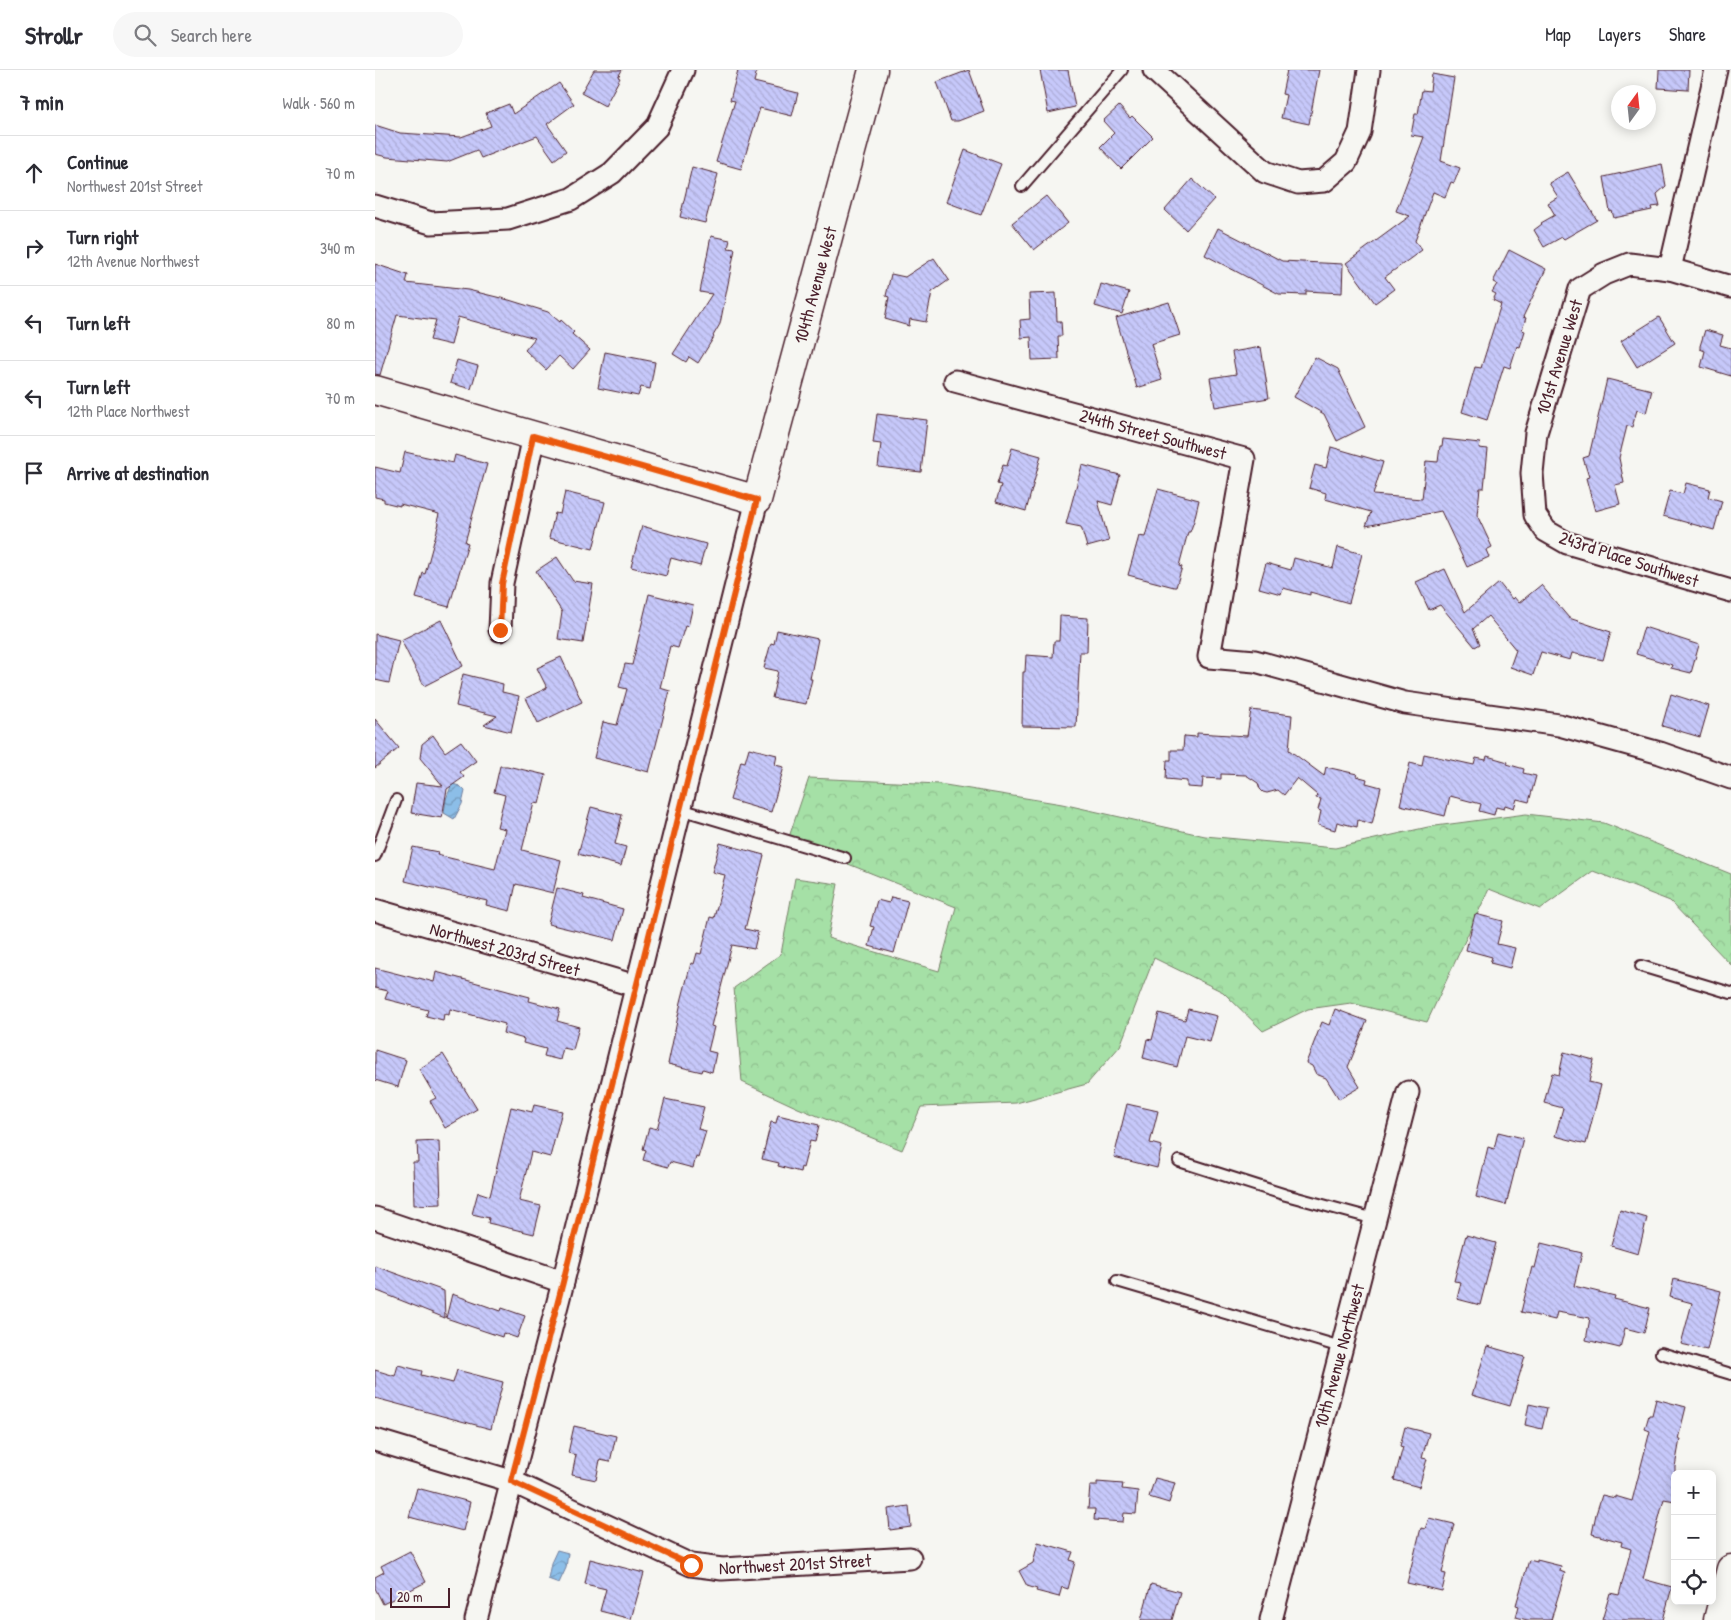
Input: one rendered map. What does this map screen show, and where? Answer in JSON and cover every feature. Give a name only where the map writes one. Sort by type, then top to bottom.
[{"type":"street","points":[[375,206],[431,223],[508,219],[571,199],[612,173],[657,127],[683,70]]},
{"type":"street","name":"104th Avenue West","points":[[757,500],[873,70]]},
{"type":"street","points":[[1154,70],[1265,172],[1298,182],[1324,181],[1346,162],[1361,132],[1369,70]]},
{"type":"street","points":[[1670,269],[1716,70]]},
{"type":"street","name":"101st Avenue West","points":[[1535,515],[1532,473],[1536,433],[1580,289],[1604,274],[1629,264],[1670,269],[1731,287]]},
{"type":"street","name":"244th Street Southwest","points":[[955,380],[1244,459],[1209,657],[1255,661],[1405,703],[1559,725],[1660,753],[1731,778]]},
{"type":"street","points":[[375,390],[757,500],[563,1282],[475,1620]]},
{"type":"street","points":[[500,630],[502,584],[533,436]]},
{"type":"street","name":"243rd Place Southwest","points":[[1535,515],[1546,531],[1567,543],[1731,591]]},
{"type":"street","name":"Northwest 203rd Street","points":[[375,910],[636,986]]},
{"type":"street","name":"10th Avenue Northwest","points":[[1271,1620],[1409,1092]]},
{"type":"street","points":[[375,1218],[563,1282]]},
{"type":"street","name":"Northwest 201st Street","points":[[375,1440],[511,1481],[691,1565],[722,1569],[910,1558]]},
{"type":"street","points":[[1724,1607],[1731,1569]]},
{"type":"lane","points":[[1022,186],[1122,70]]},
{"type":"lane","points":[[375,856],[396,800]]},
{"type":"lane","points":[[680,808],[845,858]]},
{"type":"lane","points":[[1641,966],[1731,993]]},
{"type":"lane","points":[[1179,1161],[1286,1195],[1375,1220]]},
{"type":"lane","points":[[1117,1281],[1341,1347]]},
{"type":"lane","points":[[1661,1353],[1731,1374]]},
{"type":"green space","points":[[809,778],[939,784],[1062,804],[1205,836],[1335,848],[1428,827],[1526,814],[1604,823],[1731,874],[1731,965],[1670,901],[1593,871],[1540,909],[1489,889],[1427,1022],[1351,1003],[1308,1009],[1263,1031],[1223,992],[1154,958],[1120,1046],[1087,1084],[1016,1103],[921,1107],[902,1150],[798,1108],[742,1082],[734,988],[781,954],[795,878],[838,884],[828,938],[939,971],[956,907],[788,840]]},
{"type":"water","points":[[452,784],[460,786],[465,791],[462,804],[454,819],[444,813],[446,799]]},
{"type":"water","points":[[557,1550],[568,1553],[566,1568],[559,1583],[548,1579],[551,1563]]},
{"type":"building","points":[[594,70],[622,70],[618,77],[620,78],[605,106],[581,93]]},
{"type":"building","points":[[738,70],[757,70],[754,82],[798,93],[792,116],[760,108],[741,169],[716,162],[735,101],[730,100]]},
{"type":"building","points":[[969,70],[984,111],[958,121],[951,121],[937,82]]},
{"type":"building","points":[[1040,70],[1068,70],[1075,107],[1048,113]]},
{"type":"building","points":[[1287,70],[1319,70],[1309,124],[1281,118],[1286,95],[1282,94]]},
{"type":"building","points":[[1659,70],[1689,70],[1688,90],[1658,88]]},
{"type":"building","points":[[1432,74],[1454,78],[1441,161],[1460,168],[1454,183],[1451,182],[1445,197],[1433,192],[1415,241],[1422,250],[1385,277],[1394,289],[1375,303],[1346,263],[1410,216],[1396,211],[1424,137],[1411,135],[1415,114],[1418,114],[1422,90],[1430,91]]},
{"type":"building","points":[[559,83],[574,104],[547,124],[566,151],[554,160],[537,136],[481,158],[477,150],[447,162],[387,157],[375,154],[375,125],[400,133],[461,137],[491,126],[486,113],[509,104],[513,114]]},
{"type":"building","points":[[1119,106],[1153,137],[1121,169],[1100,147],[1114,133],[1103,121]]},
{"type":"building","points":[[965,150],[1001,164],[981,215],[946,202]]},
{"type":"building","points":[[1662,164],[1666,186],[1657,194],[1660,206],[1651,207],[1652,210],[1614,218],[1612,211],[1610,212],[1604,177]]},
{"type":"building","points":[[692,167],[718,174],[705,223],[680,217]]},
{"type":"building","points":[[1568,172],[1597,220],[1564,239],[1562,237],[1544,247],[1534,230],[1541,223],[1555,215],[1548,203],[1558,197],[1549,183]]},
{"type":"building","points":[[1192,179],[1214,199],[1186,230],[1165,210]]},
{"type":"building","points":[[1046,196],[1068,223],[1034,250],[1012,223]]},
{"type":"building","points":[[1218,228],[1282,261],[1343,264],[1342,293],[1306,291],[1306,295],[1279,294],[1205,255]]},
{"type":"building","points":[[711,236],[730,240],[728,248],[735,249],[720,324],[698,363],[689,357],[686,362],[673,354],[712,294],[700,292]]},
{"type":"building","points":[[1509,250],[1546,269],[1523,317],[1526,318],[1522,330],[1525,331],[1520,347],[1517,346],[1510,368],[1504,366],[1487,420],[1462,412],[1475,367],[1481,368],[1501,304],[1493,300],[1496,294],[1492,292],[1497,284],[1493,282]]},
{"type":"building","points":[[934,258],[949,280],[932,292],[926,322],[910,319],[909,326],[885,319],[889,297],[886,296],[891,274],[905,277]]},
{"type":"building","points":[[375,264],[408,275],[406,283],[468,290],[548,312],[560,322],[561,320],[574,332],[572,334],[590,350],[573,369],[559,356],[546,370],[525,350],[535,338],[458,317],[451,345],[430,340],[436,320],[397,315],[380,375],[375,374]]},
{"type":"building","points":[[1101,284],[1129,292],[1122,314],[1095,306]]},
{"type":"building","points":[[1056,293],[1057,321],[1061,321],[1062,336],[1058,336],[1059,359],[1032,360],[1031,337],[1021,338],[1020,320],[1030,319],[1029,294]]},
{"type":"building","points":[[1169,302],[1180,335],[1151,344],[1162,380],[1137,388],[1116,318]]},
{"type":"building","points":[[1659,317],[1675,343],[1637,367],[1621,341]]},
{"type":"building","points":[[1705,330],[1723,335],[1720,345],[1731,348],[1731,376],[1701,367],[1705,351],[1700,349],[1700,346]]},
{"type":"building","points":[[1261,347],[1269,398],[1215,407],[1210,378],[1236,374],[1232,352]]},
{"type":"building","points":[[605,352],[655,362],[650,389],[641,387],[638,396],[598,388]]},
{"type":"building","points":[[1315,357],[1338,369],[1365,427],[1337,441],[1324,414],[1294,397]]},
{"type":"building","points":[[457,360],[478,366],[471,389],[450,383]]},
{"type":"building","points":[[1607,379],[1652,390],[1646,413],[1637,410],[1632,427],[1627,426],[1619,458],[1624,483],[1615,485],[1620,504],[1595,511],[1586,478],[1589,477],[1583,458],[1589,456]]},
{"type":"building","points":[[877,414],[927,420],[921,472],[878,467],[881,444],[873,443]]},
{"type":"building","points":[[1443,439],[1480,443],[1479,448],[1488,449],[1484,488],[1480,488],[1477,515],[1492,547],[1486,550],[1489,557],[1467,567],[1441,511],[1366,526],[1371,512],[1325,499],[1326,493],[1309,488],[1315,465],[1326,468],[1331,447],[1383,462],[1373,495],[1422,499],[1426,461],[1438,462]]},
{"type":"building","points":[[1012,448],[1041,456],[1026,511],[996,502],[1001,485],[997,484],[1003,465],[1007,466]]},
{"type":"building","points":[[405,452],[453,463],[455,455],[487,464],[465,542],[468,543],[449,607],[416,598],[423,573],[425,574],[439,523],[437,522],[439,514],[384,502],[384,499],[375,497],[375,467],[400,473]]},
{"type":"building","points":[[1082,465],[1120,475],[1112,505],[1098,501],[1109,541],[1087,547],[1081,527],[1066,524]]},
{"type":"building","points":[[1686,483],[1710,489],[1708,497],[1722,501],[1714,530],[1663,516],[1670,491],[1683,494]]},
{"type":"building","points":[[1158,489],[1199,500],[1179,566],[1182,567],[1176,587],[1128,575],[1139,536],[1145,537]]},
{"type":"building","points":[[565,492],[605,502],[593,549],[549,538],[555,513],[560,514]]},
{"type":"building","points":[[642,526],[706,544],[700,566],[671,558],[666,576],[631,567]]},
{"type":"building","points":[[1338,547],[1362,554],[1349,603],[1310,592],[1310,595],[1283,588],[1281,594],[1259,588],[1266,563],[1291,570],[1294,558],[1333,568]]},
{"type":"building","points":[[557,557],[573,581],[593,584],[583,643],[558,639],[562,612],[536,571]]},
{"type":"building","points":[[1445,569],[1465,612],[1499,583],[1512,599],[1514,597],[1519,603],[1541,585],[1569,618],[1611,632],[1603,660],[1572,653],[1570,660],[1541,652],[1533,675],[1510,667],[1516,650],[1488,616],[1473,629],[1480,644],[1475,647],[1440,605],[1429,610],[1416,582]]},
{"type":"building","points":[[649,594],[693,605],[688,627],[685,626],[678,648],[670,646],[660,688],[670,691],[649,772],[594,758],[603,722],[617,725],[627,689],[619,687],[625,664],[632,665]]},
{"type":"building","points":[[1060,616],[1088,618],[1087,652],[1080,652],[1076,727],[1022,726],[1023,672],[1025,672],[1026,655],[1053,657],[1054,641],[1059,641]]},
{"type":"building","points":[[441,620],[463,666],[424,686],[401,640]]},
{"type":"building","points":[[1644,627],[1699,645],[1691,673],[1671,668],[1672,665],[1636,654]]},
{"type":"building","points":[[777,630],[818,639],[806,704],[772,698],[778,671],[764,668],[771,643],[774,644]]},
{"type":"building","points":[[375,634],[399,640],[389,683],[375,680]]},
{"type":"building","points":[[561,657],[582,702],[538,723],[526,698],[547,688],[537,668]]},
{"type":"building","points":[[463,674],[503,684],[502,692],[519,696],[511,732],[484,725],[497,716],[456,706]]},
{"type":"building","points":[[1671,694],[1709,706],[1700,737],[1662,726]]},
{"type":"building","points":[[1251,710],[1292,715],[1289,750],[1324,776],[1326,767],[1357,774],[1356,776],[1367,779],[1366,783],[1381,787],[1372,824],[1358,820],[1357,827],[1337,822],[1335,830],[1318,825],[1321,811],[1318,810],[1321,799],[1316,798],[1317,795],[1297,778],[1284,795],[1278,790],[1267,793],[1263,792],[1258,783],[1246,775],[1221,774],[1221,779],[1203,778],[1202,788],[1187,787],[1187,781],[1166,779],[1167,760],[1171,760],[1171,750],[1183,750],[1184,736],[1197,737],[1197,733],[1247,736]]},
{"type":"building","points":[[375,719],[399,748],[375,768]]},
{"type":"building","points":[[433,735],[445,752],[461,741],[476,761],[460,772],[464,777],[447,789],[442,818],[411,813],[416,783],[443,786],[420,758],[422,744]]},
{"type":"building","points":[[749,748],[777,755],[775,765],[784,767],[771,812],[730,800],[741,761],[745,762]]},
{"type":"building","points":[[1424,754],[1474,765],[1476,758],[1486,760],[1487,756],[1524,769],[1523,773],[1536,776],[1529,802],[1517,799],[1514,808],[1505,805],[1504,809],[1496,807],[1494,815],[1479,811],[1481,804],[1450,796],[1445,816],[1400,805],[1410,763],[1422,766]]},
{"type":"building","points":[[500,766],[546,775],[539,804],[534,803],[522,850],[561,860],[553,893],[516,884],[510,911],[486,905],[487,901],[405,881],[413,847],[438,852],[437,855],[495,869],[505,829],[497,827],[505,795],[494,792]]},
{"type":"building","points":[[591,807],[622,815],[615,844],[626,847],[621,866],[578,854]]},
{"type":"building","points":[[720,843],[764,855],[745,929],[758,932],[754,949],[732,945],[711,1026],[714,1027],[708,1051],[716,1053],[712,1072],[703,1069],[702,1072],[668,1064],[691,963],[694,964],[697,953],[701,954],[710,917],[714,918],[725,875],[712,872]]},
{"type":"building","points":[[557,888],[584,895],[583,898],[623,909],[615,940],[548,924]]},
{"type":"building","points":[[891,897],[908,901],[894,953],[869,946],[874,927],[870,926],[877,900],[889,903]]},
{"type":"building","points":[[1475,914],[1503,921],[1497,944],[1515,948],[1510,968],[1490,963],[1492,957],[1466,950]]},
{"type":"building","points":[[375,968],[434,982],[436,972],[530,997],[529,1001],[560,1009],[557,1021],[579,1027],[573,1050],[563,1048],[560,1060],[544,1056],[546,1049],[523,1043],[524,1039],[503,1033],[505,1024],[450,1009],[449,1015],[444,1014],[443,1020],[426,1016],[428,1010],[385,999],[388,991],[375,988]]},
{"type":"building","points":[[1188,1009],[1217,1016],[1210,1042],[1185,1036],[1177,1067],[1143,1058],[1147,1039],[1152,1040],[1159,1013],[1185,1020]]},
{"type":"building","points":[[1335,1009],[1367,1021],[1348,1067],[1360,1087],[1339,1099],[1326,1078],[1316,1074],[1312,1066],[1306,1063],[1322,1022],[1329,1025]]},
{"type":"building","points":[[375,1050],[406,1060],[398,1087],[375,1080]]},
{"type":"building","points":[[1564,1052],[1594,1060],[1589,1082],[1601,1085],[1586,1144],[1555,1136],[1563,1108],[1544,1103],[1552,1073],[1559,1075]]},
{"type":"building","points":[[443,1054],[477,1109],[445,1128],[430,1101],[436,1098],[419,1069]]},
{"type":"building","points":[[665,1099],[704,1107],[698,1129],[706,1131],[693,1168],[670,1162],[668,1167],[643,1160],[646,1150],[643,1149],[649,1127],[657,1129]]},
{"type":"building","points":[[1127,1104],[1158,1111],[1150,1143],[1162,1146],[1157,1168],[1114,1157]]},
{"type":"building","points":[[534,1105],[562,1111],[550,1157],[531,1152],[519,1201],[541,1206],[534,1234],[488,1223],[489,1218],[472,1214],[478,1192],[490,1196],[511,1107],[532,1112]]},
{"type":"building","points":[[778,1115],[819,1125],[815,1142],[810,1141],[803,1168],[801,1167],[800,1172],[778,1166],[779,1163],[762,1159],[771,1122],[776,1123]]},
{"type":"building","points":[[1498,1132],[1523,1138],[1506,1205],[1476,1197],[1488,1147],[1494,1149]]},
{"type":"building","points":[[439,1141],[441,1204],[414,1205],[413,1162],[418,1162],[417,1142]]},
{"type":"building","points":[[1620,1210],[1647,1218],[1638,1254],[1611,1246]]},
{"type":"building","points":[[1466,1235],[1496,1243],[1480,1305],[1457,1299],[1461,1282],[1454,1281]]},
{"type":"building","points":[[1541,1243],[1582,1253],[1574,1286],[1615,1296],[1614,1299],[1650,1308],[1644,1333],[1625,1328],[1620,1348],[1586,1340],[1590,1318],[1557,1312],[1555,1320],[1521,1312],[1532,1267],[1535,1268]]},
{"type":"building","points":[[375,1266],[444,1291],[445,1318],[375,1290]]},
{"type":"building","points":[[1674,1279],[1721,1291],[1707,1350],[1681,1344],[1692,1303],[1670,1297]]},
{"type":"building","points":[[452,1294],[501,1311],[502,1308],[525,1316],[517,1338],[503,1333],[502,1337],[446,1318]]},
{"type":"building","points":[[1487,1346],[1525,1357],[1510,1406],[1472,1395]]},
{"type":"building","points":[[398,1365],[422,1371],[421,1375],[453,1383],[457,1370],[503,1382],[491,1429],[375,1398],[375,1370],[395,1376]]},
{"type":"building","points":[[1656,1399],[1686,1407],[1678,1439],[1680,1439],[1675,1470],[1671,1470],[1671,1500],[1664,1499],[1643,1579],[1671,1587],[1671,1591],[1663,1620],[1602,1620],[1610,1593],[1619,1595],[1631,1549],[1621,1546],[1622,1542],[1592,1534],[1596,1514],[1602,1495],[1615,1498],[1615,1496],[1632,1501],[1650,1431],[1645,1429],[1649,1415],[1652,1415]]},
{"type":"building","points":[[1529,1404],[1547,1408],[1542,1429],[1525,1425]]},
{"type":"building","points":[[574,1426],[616,1436],[610,1462],[600,1460],[596,1480],[572,1475],[576,1455],[568,1453]]},
{"type":"building","points":[[1405,1427],[1429,1433],[1422,1458],[1427,1459],[1419,1487],[1394,1480],[1403,1447],[1400,1446]]},
{"type":"building","points":[[1155,1478],[1175,1483],[1169,1503],[1149,1497]]},
{"type":"building","points":[[1097,1482],[1123,1484],[1122,1489],[1138,1491],[1136,1514],[1124,1513],[1123,1522],[1094,1520],[1095,1509],[1088,1509],[1090,1486],[1097,1486]]},
{"type":"building","points":[[417,1488],[470,1502],[463,1531],[409,1517]]},
{"type":"building","points":[[909,1506],[911,1527],[890,1530],[888,1509]]},
{"type":"building","points":[[1429,1518],[1454,1524],[1442,1573],[1446,1574],[1442,1591],[1407,1583],[1421,1528],[1425,1529]]},
{"type":"building","points":[[1038,1542],[1073,1552],[1070,1560],[1075,1562],[1068,1589],[1062,1587],[1059,1597],[1036,1591],[1037,1589],[1027,1586],[1019,1571],[1033,1563]]},
{"type":"building","points":[[410,1551],[426,1582],[383,1604],[375,1588],[375,1577],[384,1572],[381,1566]]},
{"type":"building","points":[[590,1559],[644,1573],[631,1619],[600,1611],[606,1589],[585,1584]]},
{"type":"building","points":[[1529,1560],[1561,1566],[1560,1571],[1565,1573],[1551,1620],[1527,1620],[1516,1617],[1519,1606],[1516,1605]]},
{"type":"building","points":[[1151,1584],[1180,1592],[1172,1620],[1141,1620]]},
{"type":"route","points":[[500,630],[502,584],[533,436],[757,500],[563,1282],[511,1481],[691,1565]]}]
